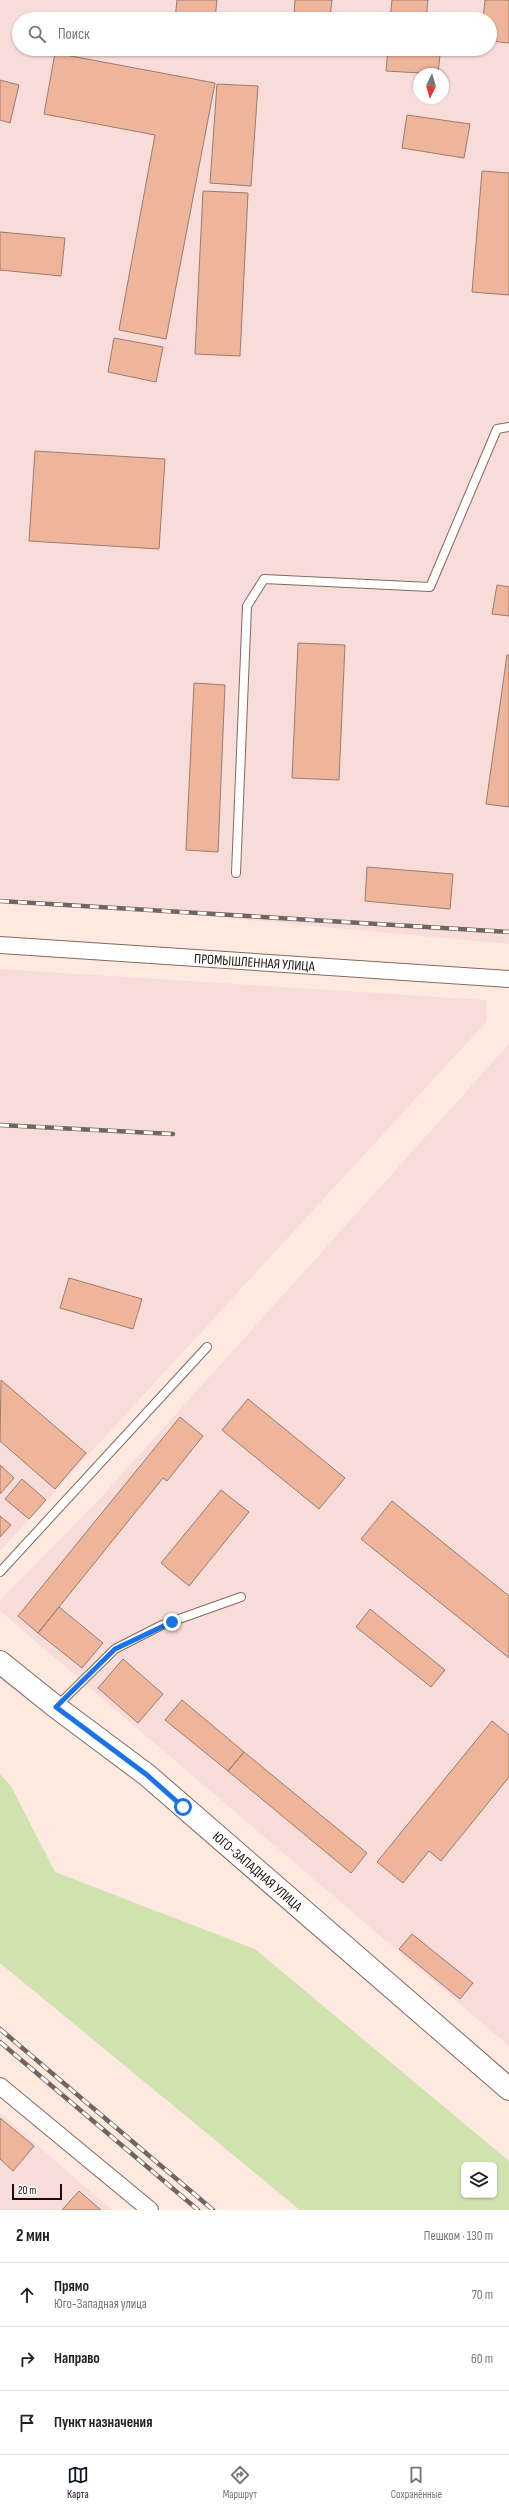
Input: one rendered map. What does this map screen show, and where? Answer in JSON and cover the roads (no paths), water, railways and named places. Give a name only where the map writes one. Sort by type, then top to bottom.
[{"type":"main road","name":"ЮГО-ЗАПАДНАЯ УЛИЦА","points":[[0,1662],[56,1707],[147,1775],[509,2089]]},
{"type":"street","name":"ПРОМЫШЛЕННАЯ УЛИЦА","points":[[0,945],[509,979]]},
{"type":"street","points":[[0,2086],[150,2210]]},
{"type":"lane","points":[[236,873],[247,606],[264,579],[430,587],[497,429],[509,427]]},
{"type":"lane","points":[[0,1572],[207,1347]]},
{"type":"lane","points":[[56,1707],[115,1649],[162,1626],[241,1597]]},
{"type":"railway","points":[[0,901],[509,932]]},
{"type":"railway","points":[[0,1125],[173,1134]]},
{"type":"railway","points":[[0,2029],[213,2210]]},
{"type":"railway","points":[[0,2042],[198,2210]]}]
